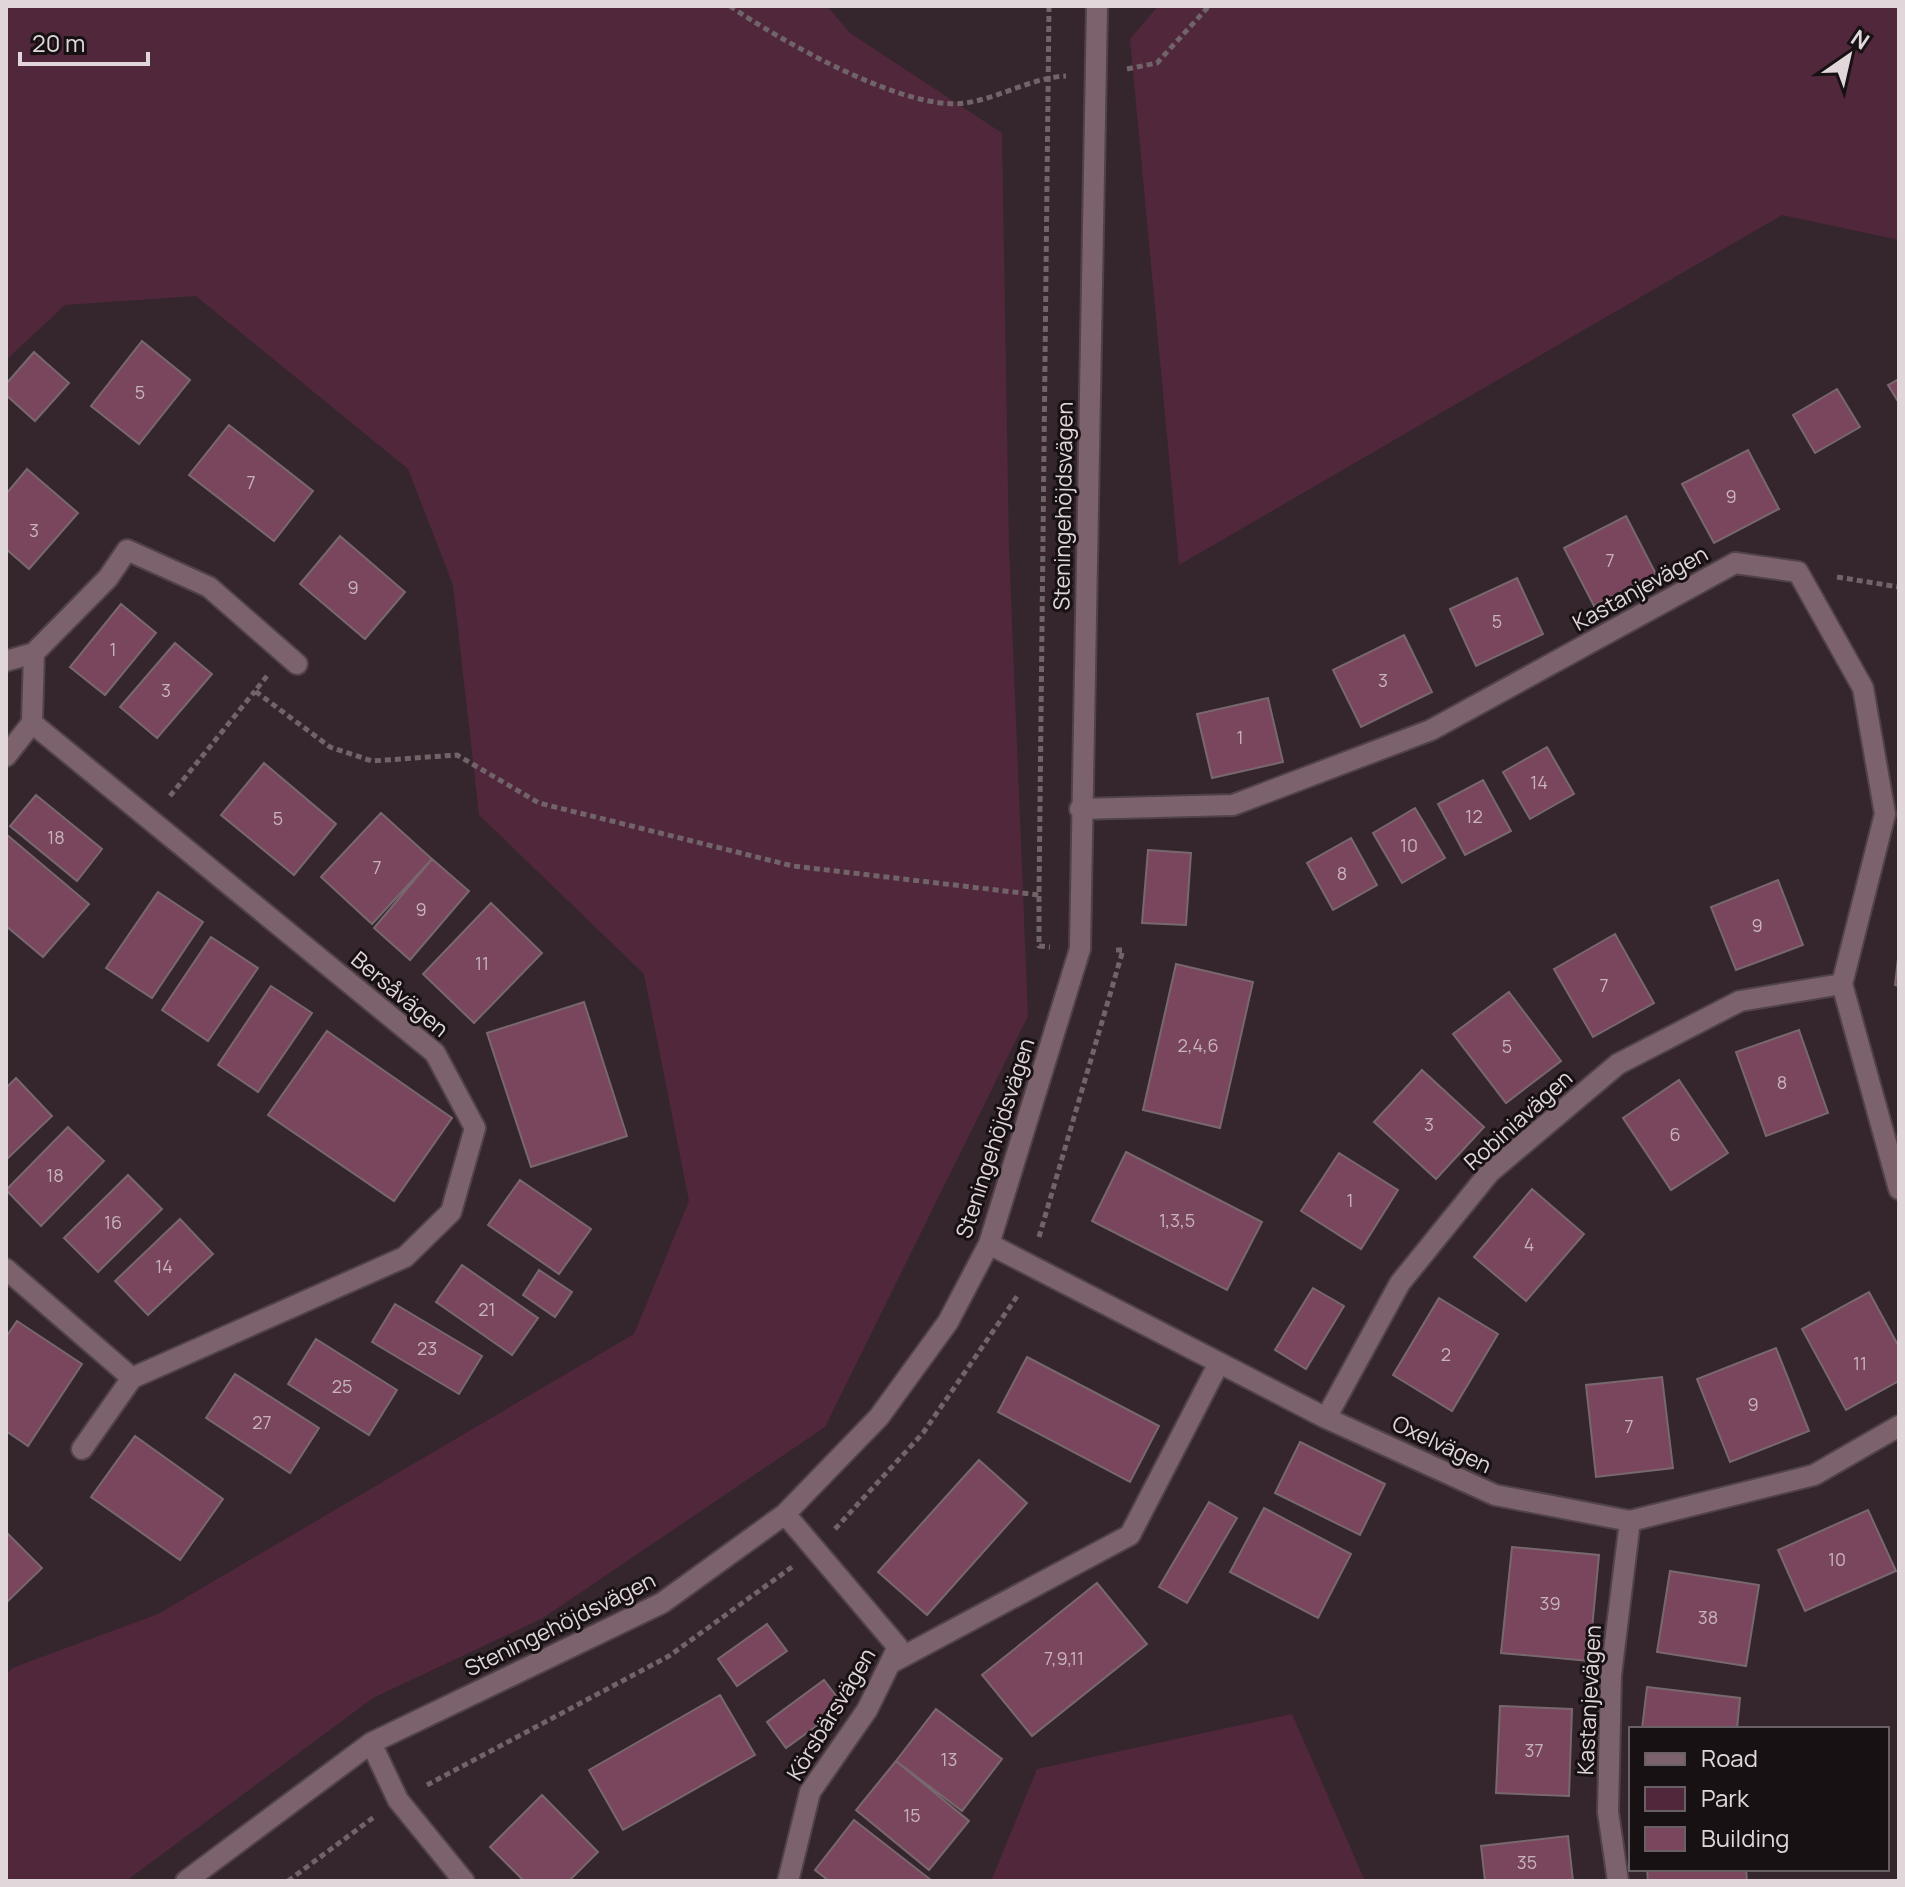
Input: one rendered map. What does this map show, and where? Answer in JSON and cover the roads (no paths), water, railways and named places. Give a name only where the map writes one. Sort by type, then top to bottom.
[{"type":"street","name":"Steningehöjdsvägen","points":[[186,1881],[371,1743],[662,1603],[785,1514],[879,1417],[948,1322],[989,1244],[1080,949],[1080,809],[1097,6]]},
{"type":"street","points":[[6,661],[34,653],[108,578],[127,550],[209,587],[290,659]]},
{"type":"street","name":"Kastanjevägen","points":[[1080,809],[1233,805],[1431,730],[1735,563],[1798,572],[1863,688],[1885,814],[1842,984]]},
{"type":"street","points":[[6,756],[32,723],[34,653]]},
{"type":"street","name":"Bersåvägen","points":[[32,723],[435,1053],[475,1128],[451,1212],[405,1257],[132,1378]]},
{"type":"street","points":[[1842,984],[1899,1189]]},
{"type":"street","name":"Robiniavägen","points":[[1326,1418],[1400,1283],[1502,1162],[1618,1064],[1740,1001],[1842,984]]},
{"type":"street","name":"Oxelvägen","points":[[989,1244],[1326,1418],[1495,1495],[1630,1521],[1814,1475],[1899,1426]]},
{"type":"street","points":[[6,1269],[132,1378],[82,1449]]},
{"type":"street","points":[[891,1663],[1130,1535],[1219,1363]]},
{"type":"street","name":"Körsbärsvägen","points":[[785,1514],[898,1647],[867,1710],[810,1792],[788,1881]]},
{"type":"street","name":"Kastanjevägen","points":[[1618,1881],[1608,1812],[1611,1675],[1630,1521]]},
{"type":"street","points":[[371,1743],[398,1800],[464,1881]]}]
